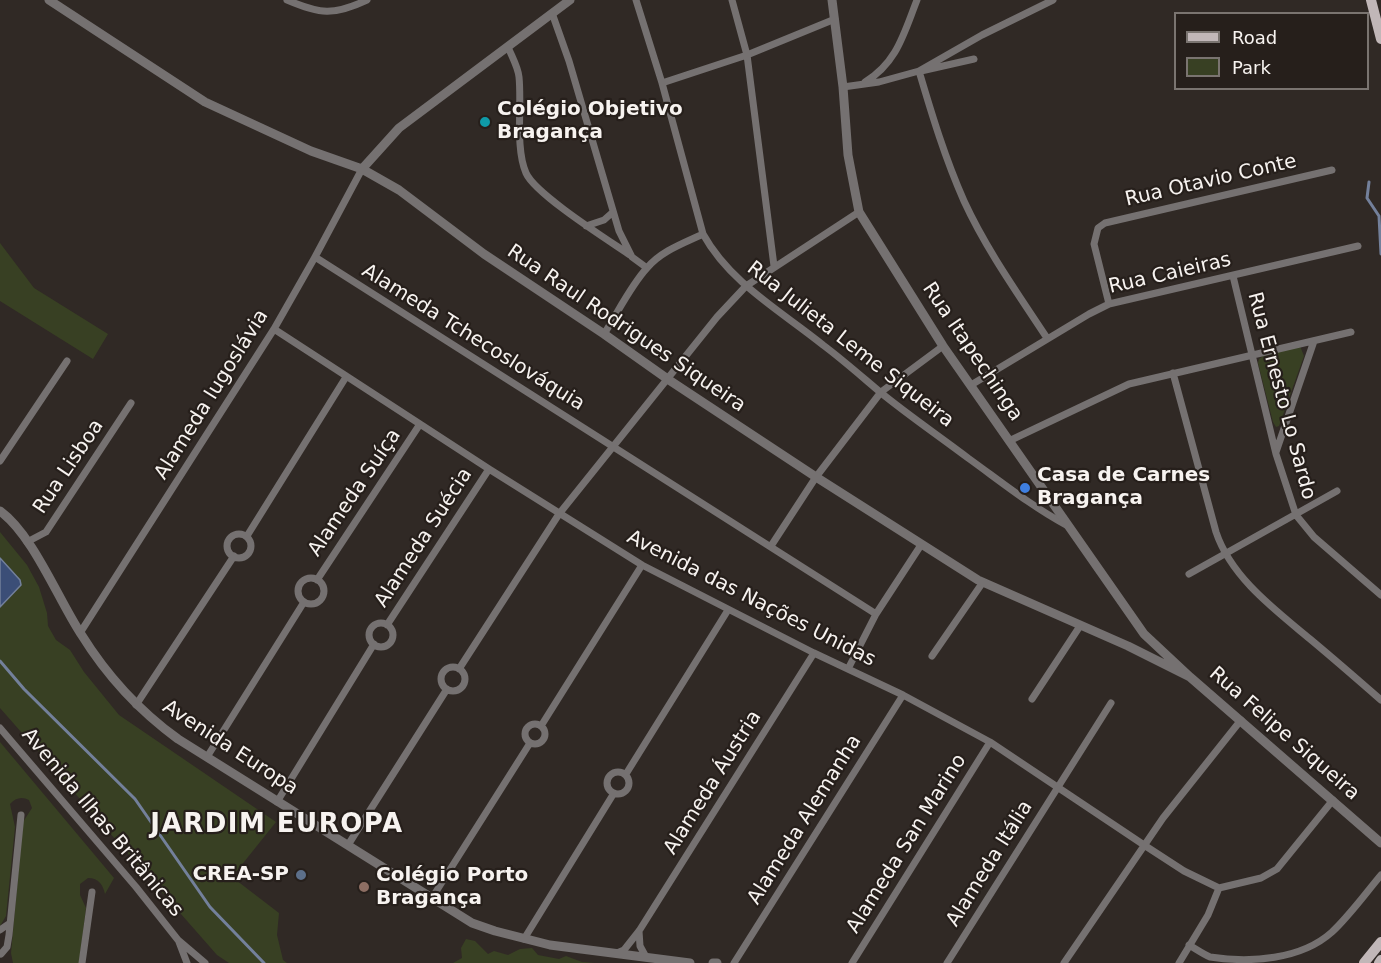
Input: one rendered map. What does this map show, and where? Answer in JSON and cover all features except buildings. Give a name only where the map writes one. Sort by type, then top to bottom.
[{"type":"main road","points":[[1371,0],[1381,39]]},
{"type":"main road","points":[[1364,963],[1381,942]]},
{"type":"street","name":"Rua Raul Rodrigues Siqueira","points":[[49,0],[205,102],[305,148],[362,169],[399,190],[484,254],[669,380],[816,477],[983,582],[1128,646],[1190,677]]},
{"type":"street","points":[[287,0],[318,12],[341,9],[367,0]]},
{"type":"street","points":[[362,169],[399,128],[570,0]]},
{"type":"street","name":"Rua Julieta Leme Siqueira","points":[[636,0],[662,83],[703,234],[724,265],[746,286],[823,344],[881,392],[1016,494],[1043,513],[1070,526]]},
{"type":"street","points":[[732,0],[747,56],[774,266]]},
{"type":"street","name":"Rua Itapechinga","points":[[832,0],[843,87],[848,155],[859,212],[943,346],[1011,440],[1144,634],[1190,677]]},
{"type":"street","points":[[860,85],[881,71],[892,59],[917,0]]},
{"type":"street","points":[[843,87],[895,78],[919,70],[1053,0]]},
{"type":"street","points":[[552,14],[569,61],[613,212],[632,257]]},
{"type":"street","points":[[662,83],[747,56],[835,19]]},
{"type":"street","points":[[508,47],[519,76],[522,158],[526,173],[532,183],[586,226],[647,268]]},
{"type":"street","points":[[919,70],[927,71],[974,59]]},
{"type":"street","points":[[919,70],[939,138],[965,202],[998,262],[1047,338]]},
{"type":"street","name":"Alameda Iugoslávia","points":[[80,633],[274,329],[362,169]]},
{"type":"street","name":"Rua Otavio Conte","points":[[1109,304],[1094,244],[1098,228],[1104,223],[1332,170]]},
{"type":"street","points":[[586,226],[604,220],[613,212]]},
{"type":"street","points":[[459,669],[560,514],[717,317],[746,286],[859,212]]},
{"type":"street","points":[[604,334],[647,268],[659,257],[703,234]]},
{"type":"street","name":"Rua Caieiras","points":[[971,385],[1047,338],[1109,304],[1358,246]]},
{"type":"street","name":"Alameda Tchecoslováquia","points":[[315,257],[876,614]]},
{"type":"street","name":"Rua Ernesto Lo Sardo","points":[[1233,276],[1276,454],[1296,514],[1314,537],[1381,595]]},
{"type":"street","name":"Avenida das Nações Unidas","points":[[274,329],[642,565],[814,653],[903,695],[990,742],[1144,846],[1184,871],[1219,888]]},
{"type":"street","points":[[1011,440],[1129,384],[1351,332]]},
{"type":"street","points":[[1276,454],[1314,341]]},
{"type":"street","points":[[771,546],[816,477],[881,392],[943,346]]},
{"type":"street","points":[[0,461],[67,361]]},
{"type":"street","points":[[1173,373],[1215,532],[1224,553],[1239,574],[1283,616],[1381,699]]},
{"type":"street","points":[[247,536],[346,377]]},
{"type":"street","name":"Rua Lisboa","points":[[27,542],[46,532],[131,403]]},
{"type":"street","name":"Alameda Suíça","points":[[317,580],[420,424]]},
{"type":"street","name":"Alameda Suécia","points":[[387,625],[489,469]]},
{"type":"street","points":[[1189,574],[1336,491]]},
{"type":"street","name":"Avenida Europa","points":[[0,511],[15,524],[27,542],[80,633],[107,673],[157,724],[207,757],[472,922],[550,945],[690,963]]},
{"type":"street","points":[[239,534],[247,536],[251,543],[248,553],[242,557],[234,556],[228,547],[230,539],[239,534]]},
{"type":"street","points":[[848,669],[876,614],[921,544]]},
{"type":"street","points":[[136,705],[234,556]]},
{"type":"street","points":[[542,726],[642,565]]},
{"type":"street","name":"Alameda Suíça","points":[[304,580],[317,580],[324,590],[322,598],[312,604],[304,602],[299,595],[299,587],[304,580]]},
{"type":"street","points":[[932,656],[983,582]]},
{"type":"street","name":"Alameda Suíça","points":[[207,757],[304,602]]},
{"type":"street","points":[[614,794],[621,794],[627,790],[629,784],[626,774],[728,610]]},
{"type":"street","name":"Alameda Suécia","points":[[380,623],[387,625],[392,632],[391,640],[382,646],[374,644],[369,639],[371,628],[380,623]]},
{"type":"street","points":[[1032,699],[1080,626]]},
{"type":"street","points":[[1128,646],[1141,639],[1144,634]]},
{"type":"street","name":"Alameda Suécia","points":[[277,802],[374,644]]},
{"type":"street","name":"Alameda Áustria","points":[[617,953],[624,950],[639,931],[814,653]]},
{"type":"street","points":[[452,667],[459,669],[464,675],[464,683],[459,689],[447,689],[442,684],[443,673],[452,667]]},
{"type":"street","name":"Rua Felipe Siqueira","points":[[1190,677],[1381,843]]},
{"type":"street","points":[[348,845],[447,689]]},
{"type":"street","name":"Alameda Alemanha","points":[[734,963],[903,695]]},
{"type":"street","name":"Alameda Itália","points":[[949,961],[1111,703]]},
{"type":"street","points":[[1064,963],[1178,798],[1241,720]]},
{"type":"street","points":[[532,724],[542,726],[545,731],[540,743],[530,743],[525,738],[526,728],[532,724]]},
{"type":"street","name":"Avenida Ilhas Britânicas","points":[[0,728],[136,887],[178,940],[205,963]]},
{"type":"street","name":"Alameda San Marino","points":[[852,963],[990,742]]},
{"type":"street","points":[[432,898],[530,743]]},
{"type":"street","points":[[614,794],[607,785],[609,777],[615,772],[626,774]]},
{"type":"street","points":[[524,939],[614,794]]},
{"type":"street","points":[[1179,963],[1208,915],[1219,888],[1261,878],[1277,869],[1334,800]]},
{"type":"street","points":[[4,963],[0,954],[7,947],[21,815]]},
{"type":"street","points":[[1189,945],[1209,957],[1241,963],[1268,962],[1295,954],[1331,933],[1381,875]]},
{"type":"street","points":[[82,963],[92,892]]},
{"type":"street","points":[[0,930],[10,923]]},
{"type":"street","points":[[639,931],[640,946],[646,957]]},
{"type":"street","name":"Avenida Ilhas Britânicas","points":[[178,940],[187,963]]},
{"type":"green space","points":[[0,243],[34,288],[108,334],[93,359],[0,301]]},
{"type":"green space","points":[[1300,346],[1304,356],[1279,426],[1276,427],[1258,363],[1259,359]]},
{"type":"green space","points":[[0,532],[27,565],[39,587],[47,613],[48,626],[56,640],[70,650],[84,672],[119,715],[276,822],[232,877],[279,913],[277,935],[283,960],[287,963],[229,963],[217,955],[0,708],[0,607],[21,585],[20,580],[0,558]]},
{"type":"green space","points":[[0,742],[114,878],[105,894],[102,885],[95,879],[88,878],[80,884],[80,895],[86,908],[79,963],[13,963],[11,953],[23,822],[32,808],[29,800],[24,798],[16,799],[10,804],[15,827],[6,916],[0,926]]},
{"type":"green space","points":[[466,939],[475,941],[488,954],[494,951],[508,955],[520,949],[532,948],[538,955],[559,959],[566,956],[582,962],[595,963],[453,963],[462,958],[461,948]]},
{"type":"water","points":[[0,558],[20,580],[21,585],[0,607]]},
{"type":"waterway","points":[[1369,182],[1367,198],[1379,216],[1381,254]]},
{"type":"waterway","points":[[0,661],[24,689],[135,799],[210,907],[264,963]]},
{"type":"place","name":"Colégio Objetivo Bragança","points":[[485,122]]},
{"type":"place","name":"Casa de Carnes Bragança","points":[[1025,488]]},
{"type":"place","name":"CREA-SP","points":[[301,875]]},
{"type":"place","name":"Colégio Porto Bragança","points":[[364,887]]},
{"type":"district","name":"JARDIM EUROPA","points":[[277,825]]}]
